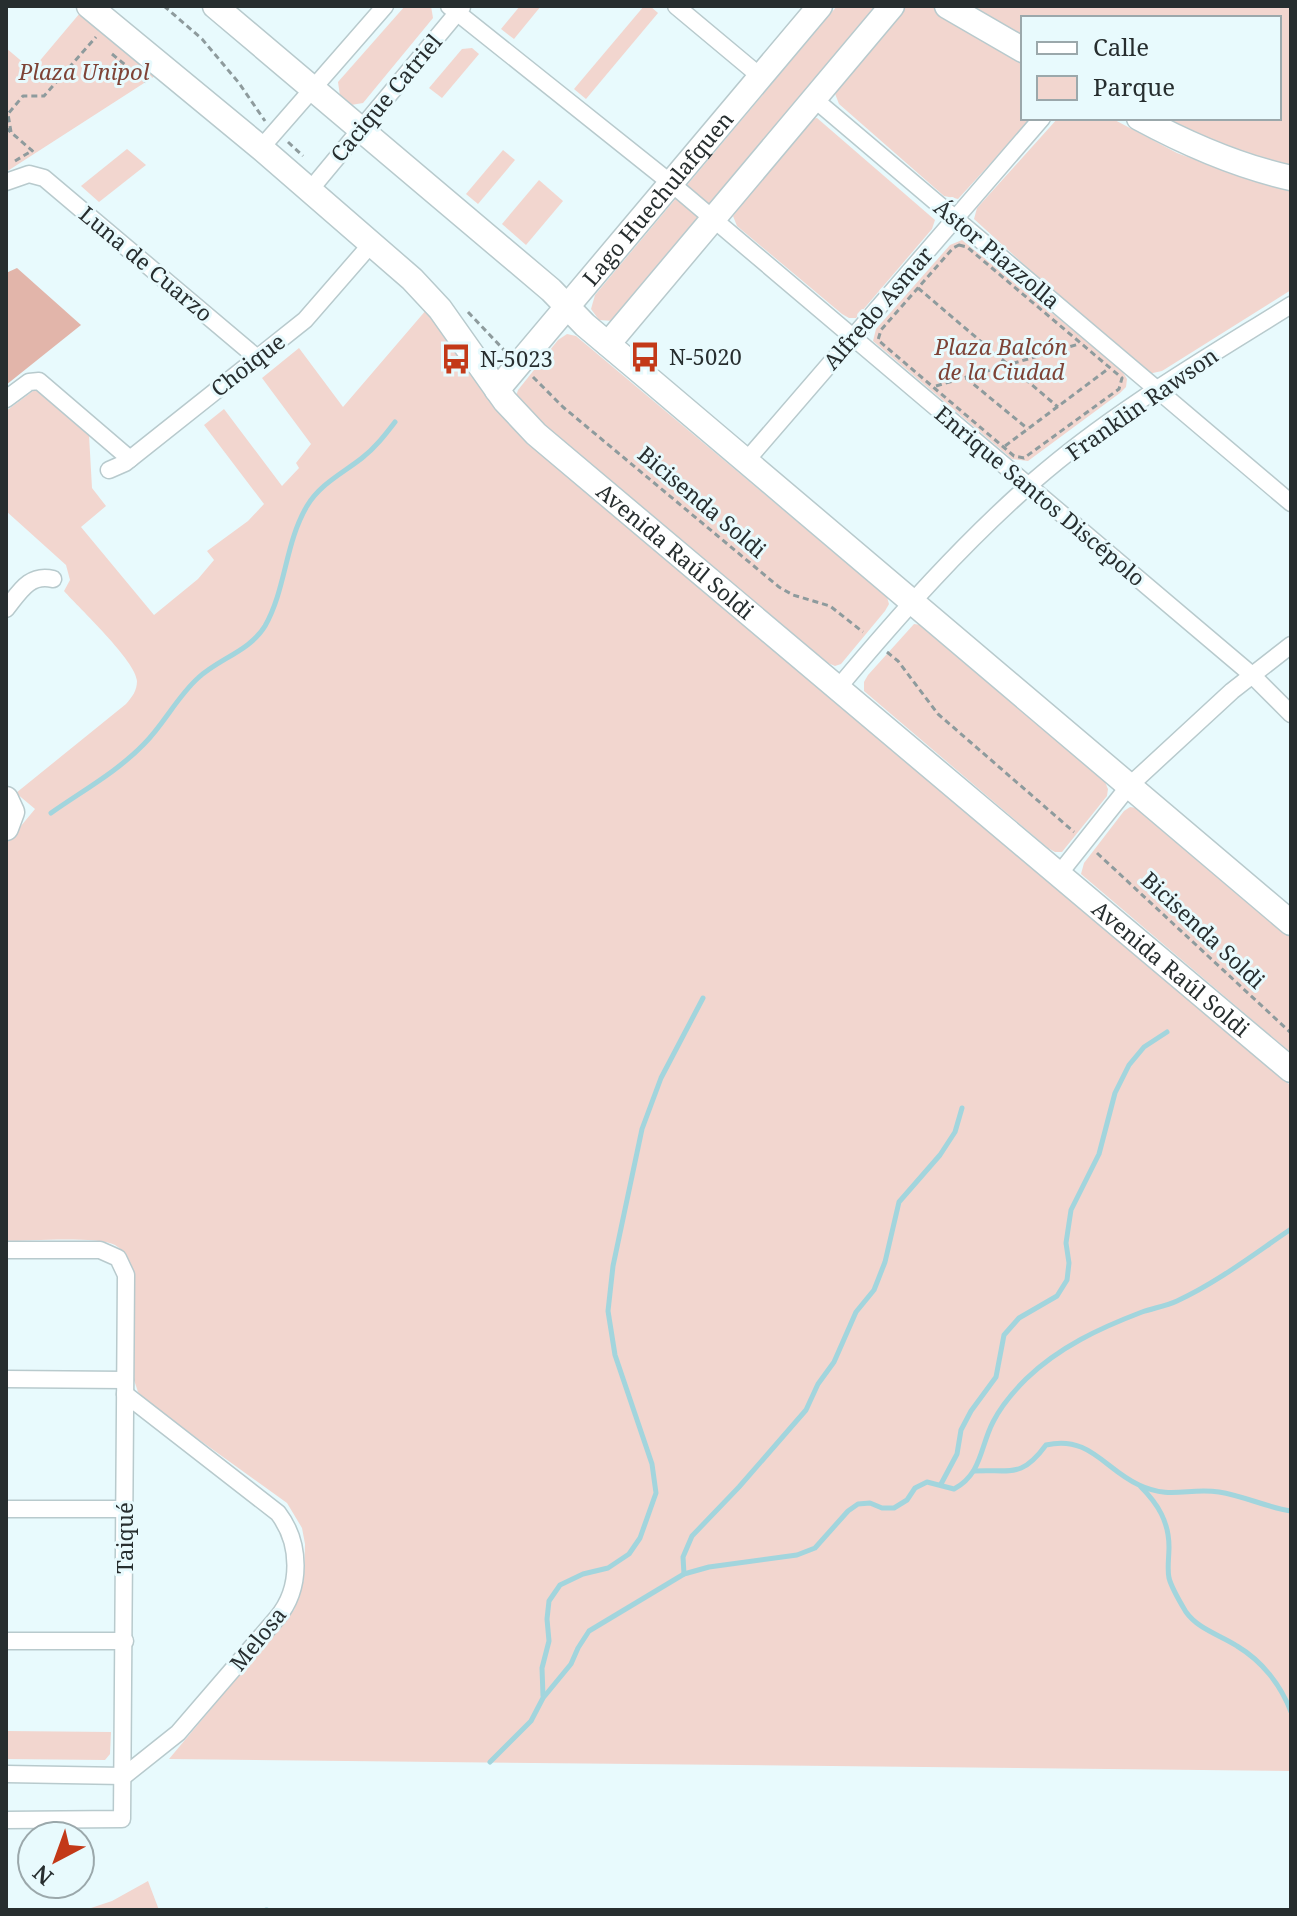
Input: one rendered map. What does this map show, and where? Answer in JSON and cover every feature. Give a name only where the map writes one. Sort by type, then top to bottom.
[{"type":"main road","name":"Avenida Raúl Soldi","points":[[89,6],[261,148],[428,294],[512,410],[536,434],[1291,1070]]},
{"type":"main road","points":[[215,6],[1291,923]]},
{"type":"main road","name":"Lago Huechulafquen","points":[[497,390],[820,6]]},
{"type":"main road","points":[[608,344],[892,6]]},
{"type":"main road","points":[[947,6],[1021,49]]},
{"type":"main road","points":[[1143,120],[1220,156],[1291,178]]},
{"type":"street","points":[[261,148],[385,6]]},
{"type":"street","points":[[676,6],[761,77]]},
{"type":"street","points":[[457,8],[672,184]]},
{"type":"street","name":"Cacique Catriel","points":[[310,190],[457,8]]},
{"type":"street","name":"Ástor Piazzolla","points":[[813,98],[1291,503]]},
{"type":"street","name":"Alfredo Asmar","points":[[746,461],[1040,120]]},
{"type":"street","name":"Luna de Cuarzo","points":[[6,182],[24,174],[34,174],[48,182],[256,357]]},
{"type":"street","name":"Enrique Santos Discépolo","points":[[672,184],[1252,675],[1291,714]]},
{"type":"street","name":"Choique","points":[[109,470],[130,459],[315,311],[372,243]]},
{"type":"street","name":"Franklin Rawson","points":[[838,688],[911,601],[1029,486],[1156,389],[1291,305]]},
{"type":"street","points":[[6,399],[36,380],[130,459]]},
{"type":"street","points":[[6,609],[30,582],[40,577],[53,579]]},
{"type":"street","points":[[1059,874],[1129,786],[1252,675],[1291,645]]},
{"type":"street","name":"Taiqué","points":[[6,1250],[100,1250],[118,1258],[126,1275],[122,1819],[6,1820]]},
{"type":"street","points":[[6,1379],[125,1387]]},
{"type":"street","name":"Melosa","points":[[124,1776],[178,1733],[282,1612],[292,1590],[295,1556],[288,1527],[266,1502],[125,1387]]},
{"type":"street","points":[[6,1509],[125,1509]]},
{"type":"street","points":[[6,1641],[125,1641]]},
{"type":"street","points":[[6,1774],[124,1776]]},
{"type":"path","points":[[11,132],[8,114],[23,96],[44,96],[101,31]]},
{"type":"path","points":[[6,128],[36,154]]},
{"type":"path","points":[[6,166],[33,150]]},
{"type":"path","points":[[963,245],[1111,367],[1122,378],[1120,387],[1024,458],[1017,457],[878,340],[881,330],[918,288],[953,248],[963,245]]},
{"type":"path","points":[[918,288],[1058,407]]},
{"type":"path","points":[[933,388],[1082,343]]},
{"type":"path","points":[[1004,447],[1111,367]]},
{"type":"path","name":"Bicisenda Soldi","points":[[530,375],[563,407],[779,587],[793,595],[830,606],[866,634]]},
{"type":"path","points":[[966,378],[1028,429]]},
{"type":"path","points":[[887,652],[898,661],[945,721],[1077,835]]},
{"type":"path","name":"Bicisenda Soldi","points":[[1094,850],[1291,1033]]},
{"type":"green space","points":[[405,6],[431,6],[433,18],[363,103],[351,105],[340,96],[338,82]]},
{"type":"green space","points":[[520,6],[541,6],[514,39],[501,29]]},
{"type":"green space","points":[[644,6],[650,6],[658,13],[586,99],[574,89]]},
{"type":"green space","points":[[837,6],[879,6],[613,321],[599,320],[591,309],[595,295]]},
{"type":"green space","points":[[903,6],[931,6],[1021,63],[1021,120],[1030,120],[958,199],[944,196],[839,104],[834,91]]},
{"type":"green space","points":[[967,6],[1291,6],[1291,166],[1231,150],[1165,120],[1281,120],[1281,16],[1021,16],[1021,37]]},
{"type":"green space","name":"Plaza Unipol","points":[[80,13],[155,76],[6,172],[6,48],[32,70]]},
{"type":"green space","points":[[472,48],[479,54],[442,98],[429,88],[462,49]]},
{"type":"green space","points":[[817,118],[935,220],[932,229],[856,318],[842,314],[737,226],[733,216],[811,119]]},
{"type":"green space","points":[[1056,120],[1115,120],[1177,153],[1231,173],[1291,189],[1291,290],[1162,371],[1148,374],[974,219],[977,208]]},
{"type":"green space","points":[[127,149],[146,165],[99,202],[81,186]]},
{"type":"green space","points":[[503,150],[515,160],[478,204],[466,194]]},
{"type":"green space","points":[[539,180],[563,201],[526,245],[502,224]]},
{"type":"green space","name":"Plaza Balcón de la Ciudad","points":[[962,240],[1121,369],[1127,379],[1126,387],[1120,393],[1028,461],[1012,459],[873,341],[876,329],[950,245]]},
{"type":"green space","points":[[427,309],[504,418],[523,437],[1291,1086],[1291,1771],[169,1759],[294,1610],[304,1579],[305,1544],[302,1528],[287,1503],[151,1405],[138,1392],[133,1377],[132,1271],[122,1250],[106,1242],[94,1241],[6,1241],[6,844],[35,809],[16,793],[126,704],[135,691],[137,681],[117,648],[64,591],[70,580],[66,565],[6,511],[6,411],[33,391],[38,391],[89,435],[92,488],[106,506],[81,527],[154,615],[198,579],[214,560],[207,551],[248,521],[264,504],[204,425],[224,409],[282,486],[299,468],[296,463],[311,444],[262,378],[299,348],[343,407]]},
{"type":"green space","points":[[567,334],[576,336],[887,597],[889,604],[885,611],[841,664],[835,666],[828,663],[524,410],[516,396],[518,390],[558,340]]},
{"type":"green space","points":[[914,624],[922,625],[1105,782],[1107,796],[1062,852],[1048,848],[864,691],[868,675]]},
{"type":"green space","points":[[1130,807],[1137,808],[1291,938],[1291,1053],[1081,874],[1084,863]]},
{"type":"green space","points":[[6,1731],[111,1732],[110,1754],[105,1760],[6,1759]]},
{"type":"green space","points":[[148,1881],[159,1910],[85,1910],[112,1901]]},
{"type":"shaded area","points":[[17,268],[81,325],[6,385],[6,273]]},
{"type":"waterway","points":[[51,813],[134,754],[198,678],[259,635],[272,612],[294,535],[312,498],[371,450],[395,422]]},
{"type":"waterway","points":[[543,1696],[542,1668],[549,1641],[549,1601],[560,1585],[583,1574],[608,1568],[629,1554],[640,1538],[656,1493],[652,1464],[615,1355],[608,1311],[613,1266],[642,1129],[661,1078],[703,998]]},
{"type":"waterway","points":[[941,1484],[957,1454],[961,1430],[996,1377],[1004,1335],[1019,1318],[1057,1296],[1067,1280],[1069,1263],[1066,1243],[1071,1210],[1099,1154],[1115,1093],[1129,1065],[1144,1047],[1167,1032]]},
{"type":"waterway","points":[[684,1574],[683,1557],[692,1536],[806,1410],[818,1384],[834,1362],[856,1312],[874,1290],[885,1262],[899,1202],[940,1155],[955,1132],[962,1108]]},
{"type":"waterway","points":[[490,1762],[531,1721],[543,1698],[571,1664],[589,1631],[684,1574],[709,1567],[797,1555],[815,1548],[858,1504],[894,1508],[907,1500],[915,1488],[927,1482],[954,1489],[975,1468],[993,1422],[1004,1405],[1039,1368],[1066,1348],[1096,1332],[1192,1293],[1291,1229]]},
{"type":"waterway","points":[[974,1471],[1022,1468],[1046,1445],[1061,1443],[1086,1449],[1127,1478],[1150,1489],[1161,1492],[1219,1492],[1291,1511]]},
{"type":"waterway","points":[[1141,1487],[1153,1500],[1165,1522],[1169,1578],[1186,1612],[1203,1627],[1255,1659],[1276,1683],[1291,1712]]},
{"type":"place","name":"N-5020","points":[[645,357]]},
{"type":"place","name":"N-5023","points":[[456,359]]}]
